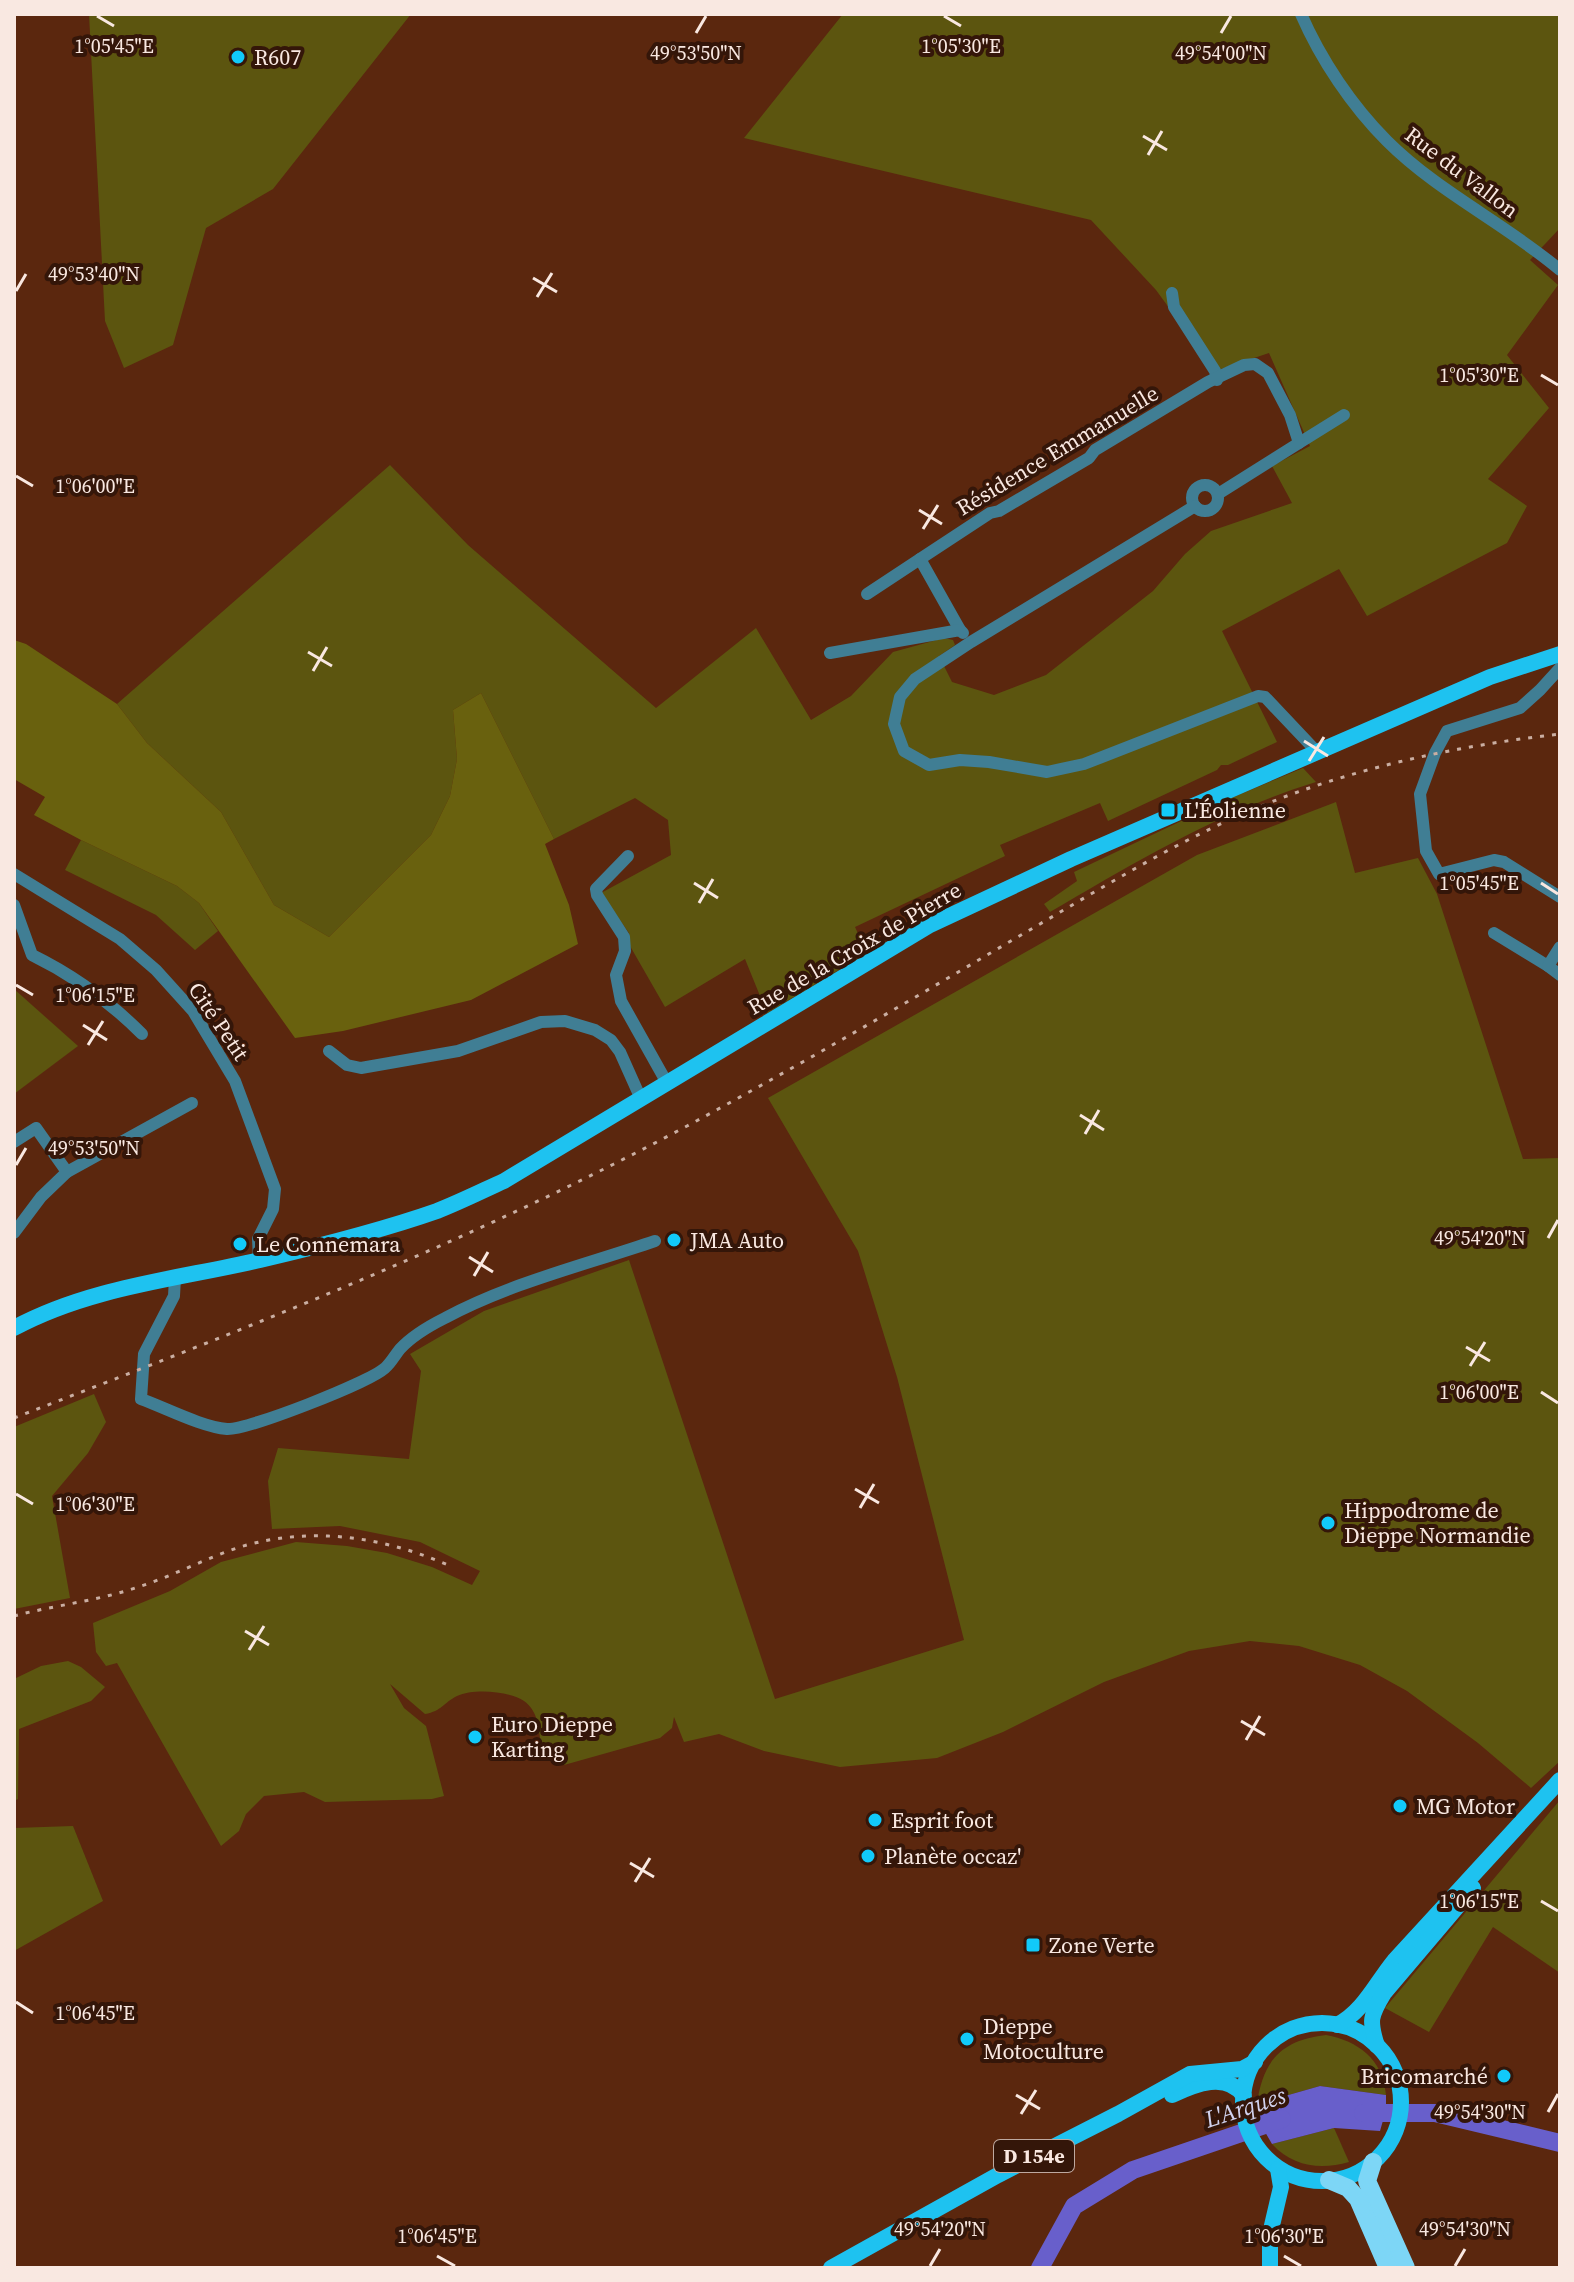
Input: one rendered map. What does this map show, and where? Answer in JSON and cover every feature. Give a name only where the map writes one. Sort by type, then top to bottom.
[{"type":"highway","points":[[1373,2162],[1367,2181],[1406,2268]]},
{"type":"highway","points":[[1329,2180],[1348,2188],[1358,2199],[1388,2268]]},
{"type":"main road","name":"Rue de la Croix de Pierre","points":[[14,1328],[59,1307],[97,1295],[259,1260],[371,1232],[438,1210],[504,1181],[930,925],[1071,859],[1490,677],[1560,654]]},
{"type":"main road","points":[[1337,2025],[1362,2005],[1394,1961],[1560,1780]]},
{"type":"main road","points":[[1377,2046],[1370,2029],[1373,2011],[1384,1993],[1481,1878],[1524,1819]]},
{"type":"main road","points":[[1310,2024],[1337,2025],[1354,2030],[1377,2046],[1388,2059],[1399,2089],[1401,2117],[1394,2134],[1373,2162],[1353,2175],[1329,2180],[1305,2180],[1278,2169],[1264,2155],[1250,2133],[1244,2101],[1255,2062],[1271,2041],[1310,2024]]},
{"type":"main road","name":"D 154e","points":[[831,2268],[998,2175],[1190,2074],[1242,2069],[1255,2062]]},
{"type":"main road","name":"D 154e","points":[[969,2192],[1010,2179],[1075,2149],[1200,2083],[1238,2086],[1244,2101]]},
{"type":"main road","points":[[1270,2268],[1270,2234],[1281,2177],[1278,2169]]},
{"type":"main road","points":[[1279,2200],[1293,2186],[1305,2180]]},
{"type":"street","name":"Rue du Vallon","points":[[1301,14],[1327,64],[1387,141],[1560,270]]},
{"type":"street","points":[[1172,293],[1174,307],[1215,371],[1217,380]]},
{"type":"street","name":"Résidence Emmanuelle","points":[[867,594],[990,513],[999,511],[1089,458],[1095,450],[1244,365],[1255,364],[1265,369],[1290,415],[1299,443]]},
{"type":"street","points":[[1218,494],[1344,415]]},
{"type":"street","points":[[1208,485],[1218,494],[1218,502],[1213,509],[1204,511],[1195,506],[1193,495],[1199,487],[1208,485]]},
{"type":"street","points":[[1195,506],[915,679],[900,697],[894,724],[904,751],[929,765],[960,760],[1047,772],[1084,764],[1258,696],[1265,697],[1318,753]]},
{"type":"street","points":[[920,559],[960,630],[971,642]]},
{"type":"street","points":[[830,653],[960,630]]},
{"type":"street","points":[[1560,668],[1520,708],[1453,727],[1444,735],[1423,784],[1420,804],[1426,851],[1439,874],[1494,860],[1504,862],[1560,897]]},
{"type":"street","points":[[628,856],[596,889],[597,895],[624,937],[625,951],[616,975],[621,1001],[667,1083]]},
{"type":"street","name":"Cité Petit","points":[[14,874],[120,939],[156,970],[193,1011],[235,1081],[275,1189],[273,1209],[258,1239],[259,1260]]},
{"type":"street","points":[[14,905],[32,955],[63,970],[91,989],[142,1034]]},
{"type":"street","points":[[1494,933],[1560,975]]},
{"type":"street","points":[[1548,966],[1560,947]]},
{"type":"street","points":[[329,1051],[347,1065],[361,1068],[458,1051],[541,1022],[565,1021],[595,1030],[611,1040],[620,1052],[641,1099]]},
{"type":"street","points":[[14,1233],[41,1197],[67,1172],[192,1103]]},
{"type":"street","points":[[14,1142],[36,1128],[67,1172]]},
{"type":"street","points":[[175,1278],[174,1296],[144,1354],[141,1399],[230,1429],[328,1397],[371,1378],[385,1369],[418,1334],[487,1299],[655,1241]]},
{"type":"shaded area","points":[[89,14],[411,14],[273,189],[206,228],[173,345],[124,368],[105,321]]},
{"type":"shaded area","points":[[843,14],[1560,14],[1560,228],[1530,260],[1558,285],[1507,355],[1549,408],[1488,479],[1527,506],[1507,543],[1367,616],[1339,569],[1222,631],[1277,742],[1228,765],[1221,765],[1217,770],[1108,821],[1100,803],[1000,845],[1005,856],[855,927],[867,953],[767,1013],[745,959],[665,1007],[630,946],[629,933],[601,893],[671,855],[668,820],[635,798],[554,839],[481,693],[453,710],[457,759],[450,796],[431,835],[329,937],[274,905],[221,812],[147,743],[117,704],[390,465],[468,545],[656,708],[756,628],[811,720],[851,696],[893,652],[944,638],[953,640],[955,645],[939,656],[952,682],[994,695],[1046,675],[1153,591],[1185,554],[1211,531],[1292,503],[1272,466],[1310,446],[1269,353],[1215,371],[1156,290],[1091,220],[744,138]]},
{"type":"shaded area","points":[[14,640],[26,644],[117,704],[147,743],[221,812],[274,905],[329,937],[431,835],[450,796],[457,759],[453,710],[481,693],[554,839],[545,844],[569,905],[578,944],[471,1000],[343,1031],[295,1038],[199,903],[177,886],[34,815],[45,797],[14,779]]},
{"type":"shaded area","points":[[1303,768],[1316,782],[1212,823],[1050,912],[1044,904],[1077,881],[1074,872],[1217,804]]},
{"type":"shaded area","points":[[1336,802],[1355,873],[1418,858],[1437,894],[1523,1159],[1560,1158],[1560,1761],[1531,1788],[1478,1743],[1407,1691],[1360,1665],[1299,1646],[1250,1641],[1189,1651],[1104,1682],[1003,1732],[937,1758],[840,1767],[764,1751],[719,1734],[684,1742],[674,1717],[672,1728],[660,1738],[564,1765],[546,1753],[532,1709],[518,1698],[501,1693],[473,1692],[457,1696],[439,1709],[425,1714],[390,1684],[404,1708],[426,1726],[444,1796],[325,1802],[304,1792],[264,1796],[246,1814],[239,1831],[221,1846],[117,1663],[106,1666],[96,1652],[93,1623],[170,1591],[221,1562],[296,1542],[387,1553],[432,1567],[472,1585],[480,1571],[420,1542],[340,1526],[272,1529],[268,1481],[278,1448],[409,1459],[421,1371],[410,1354],[484,1311],[629,1260],[775,1699],[964,1640],[897,1377],[858,1251],[768,1098],[1197,855]]},
{"type":"shaded area","points":[[81,840],[177,886],[199,903],[218,931],[195,950],[156,915],[65,870]]},
{"type":"shaded area","points":[[14,989],[78,1046],[14,1094]]},
{"type":"shaded area","points":[[94,1394],[106,1422],[88,1453],[52,1496],[70,1598],[14,1609],[14,1427]]},
{"type":"shaded area","points":[[68,1661],[81,1667],[105,1687],[91,1701],[19,1729],[18,1799],[14,1801],[14,1679],[41,1666]]},
{"type":"shaded area","points":[[1560,1800],[1560,1973],[1493,1927],[1429,2032],[1385,2008]]},
{"type":"shaded area","points":[[73,1826],[103,1901],[14,1951],[14,1828]]},
{"type":"shaded area","points":[[1326,2035],[1348,2042],[1367,2054],[1380,2071],[1386,2095],[1320,2086],[1257,2104],[1264,2075],[1277,2055],[1298,2042]]},
{"type":"shaded area","points":[[1320,2086],[1386,2095],[1386,2110],[1380,2131],[1334,2128],[1272,2144],[1261,2125],[1257,2104]]},
{"type":"shaded area","points":[[1334,2128],[1349,2162],[1328,2166],[1308,2165],[1289,2158],[1272,2144]]},
{"type":"waterway","name":"L'Arques","points":[[1363,2113],[1435,2113],[1560,2143]]},
{"type":"waterway","name":"L'Arques","points":[[1040,2268],[1074,2206],[1133,2170],[1282,2119]]},
{"type":"railway","points":[[14,1418],[355,1282],[605,1168],[813,1056],[1136,868],[1254,809],[1366,770],[1443,752],[1560,734]]},
{"type":"railway","points":[[14,1616],[123,1592],[240,1547],[293,1537],[345,1537],[371,1541],[448,1565]]},
{"type":"place","name":"R607","points":[[238,57]]},
{"type":"place","name":"L'Éolienne","points":[[1168,810]]},
{"type":"place","name":"JMA Auto","points":[[674,1240]]},
{"type":"place","name":"Le Connemara","points":[[240,1244]]},
{"type":"place","name":"Hippodrome de Dieppe Normandie","points":[[1328,1523]]},
{"type":"place","name":"Euro Dieppe Karting","points":[[475,1737]]},
{"type":"place","name":"MG Motor","points":[[1400,1806]]},
{"type":"place","name":"Esprit foot","points":[[875,1820]]},
{"type":"place","name":"Planète occaz'","points":[[868,1856]]},
{"type":"place","name":"Zone Verte","points":[[1033,1945]]},
{"type":"place","name":"Dieppe Motoculture","points":[[967,2039]]},
{"type":"place","name":"Bricomarché","points":[[1504,2076]]}]
